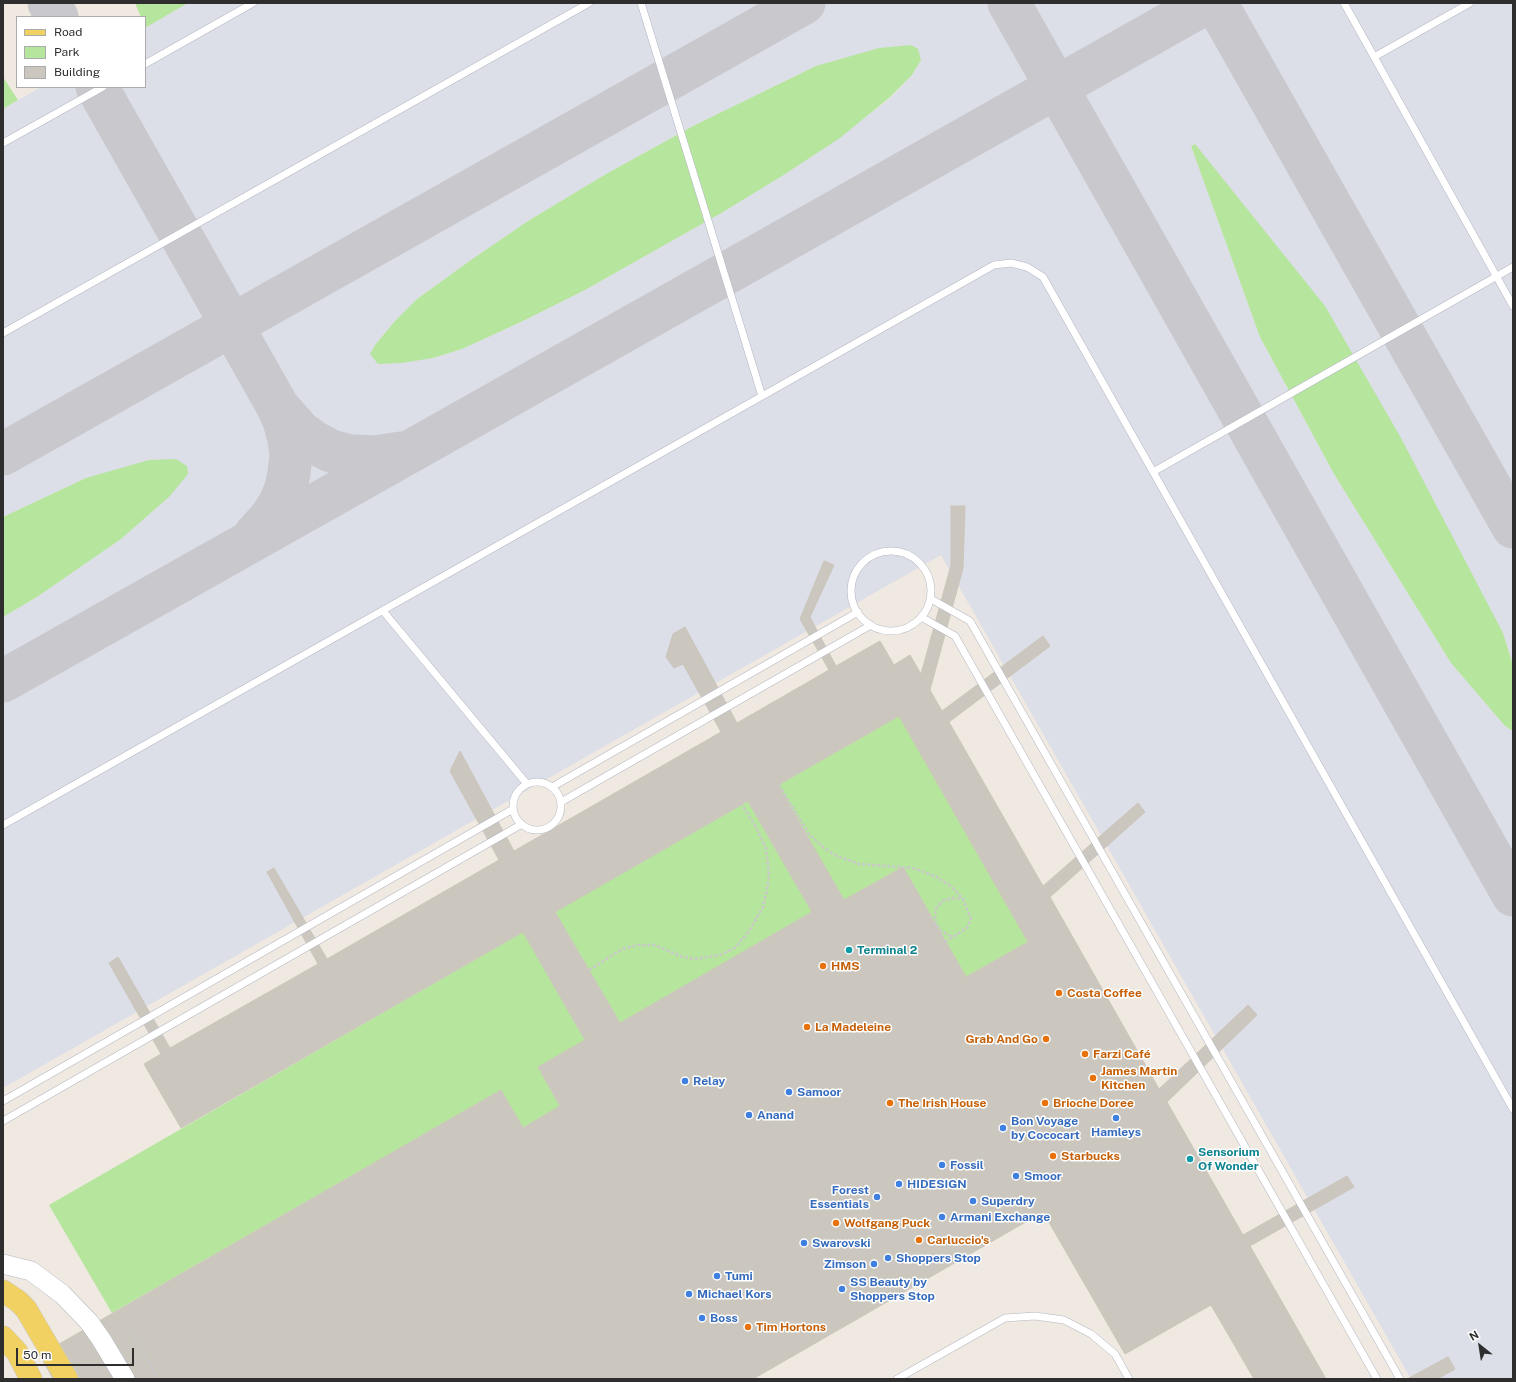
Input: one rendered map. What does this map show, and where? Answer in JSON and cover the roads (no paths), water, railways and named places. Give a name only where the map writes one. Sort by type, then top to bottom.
[{"type":"main road","points":[[3,1264],[31,1270],[62,1294],[93,1328],[125,1379]]},
{"type":"main road","points":[[3,1291],[18,1301],[26,1309],[67,1379]]},
{"type":"main road","points":[[3,1337],[17,1352],[32,1379]]},
{"type":"lane","points":[[146,63],[253,3]]},
{"type":"lane","points":[[3,333],[589,3]]},
{"type":"lane","points":[[641,3],[762,396]]},
{"type":"lane","points":[[1344,3],[1513,306]]},
{"type":"lane","points":[[1374,57],[1470,3]]},
{"type":"lane","points":[[3,143],[101,88]]},
{"type":"lane","points":[[3,825],[994,265],[1011,263],[1027,267],[1043,277],[1513,1109]]},
{"type":"lane","points":[[1153,472],[1513,267]]},
{"type":"lane","points":[[898,552],[911,556],[922,565],[930,581],[931,599],[921,617],[914,623],[896,630],[886,630],[871,625],[858,612],[852,599],[853,579],[864,562],[880,553],[898,552]]},
{"type":"lane","points":[[931,599],[970,621],[1400,1379]]},
{"type":"lane","points":[[383,611],[527,784]]},
{"type":"lane","points":[[552,787],[858,612]]},
{"type":"lane","points":[[921,617],[955,636],[1377,1379]]},
{"type":"lane","points":[[561,802],[871,625]]},
{"type":"lane","points":[[539,781],[552,787],[558,793],[561,802],[559,815],[548,827],[532,830],[518,821],[513,809],[514,797],[518,790],[527,784],[539,781]]},
{"type":"lane","points":[[3,1101],[513,809]]},
{"type":"lane","points":[[3,1121],[522,824]]},
{"type":"lane","points":[[897,1379],[1005,1318],[1035,1316],[1064,1320],[1092,1334],[1115,1354],[1129,1379]]},
{"type":"place","name":"Terminal 2","points":[[849,950]]},
{"type":"place","name":"HMS","points":[[823,966]]},
{"type":"place","name":"Costa Coffee","points":[[1059,993]]},
{"type":"place","name":"La Madeleine","points":[[807,1027]]},
{"type":"place","name":"Grab And Go","points":[[1046,1039]]},
{"type":"place","name":"Farzi Café","points":[[1085,1054]]},
{"type":"place","name":"James Martin Kitchen","points":[[1093,1078]]},
{"type":"place","name":"Relay","points":[[685,1081]]},
{"type":"place","name":"Samoor","points":[[789,1092]]},
{"type":"place","name":"The Irish House","points":[[890,1103]]},
{"type":"place","name":"Brioche Doree","points":[[1045,1103]]},
{"type":"place","name":"Anand","points":[[749,1115]]},
{"type":"place","name":"Hamleys","points":[[1116,1118]]},
{"type":"place","name":"Bon Voyage by Cococart","points":[[1003,1128]]},
{"type":"place","name":"Starbucks","points":[[1053,1156]]},
{"type":"place","name":"Sensorium Of Wonder","points":[[1190,1159]]},
{"type":"place","name":"Fossil","points":[[942,1165]]},
{"type":"place","name":"Smoor","points":[[1016,1176]]},
{"type":"place","name":"HIDESIGN","points":[[899,1184]]},
{"type":"place","name":"Forest Essentials","points":[[877,1197]]},
{"type":"place","name":"Superdry","points":[[973,1201]]},
{"type":"place","name":"Armani Exchange","points":[[942,1217]]},
{"type":"place","name":"Wolfgang Puck","points":[[836,1223]]},
{"type":"place","name":"Carluccio's","points":[[919,1240]]},
{"type":"place","name":"Swarovski","points":[[804,1243]]},
{"type":"place","name":"Shoppers Stop","points":[[888,1258]]},
{"type":"place","name":"Zimson","points":[[874,1264]]},
{"type":"place","name":"Tumi","points":[[717,1276]]},
{"type":"place","name":"SS Beauty by Shoppers Stop","points":[[842,1289]]},
{"type":"place","name":"Michael Kors","points":[[689,1294]]},
{"type":"place","name":"Boss","points":[[702,1318]]},
{"type":"place","name":"Tim Hortons","points":[[748,1327]]}]
